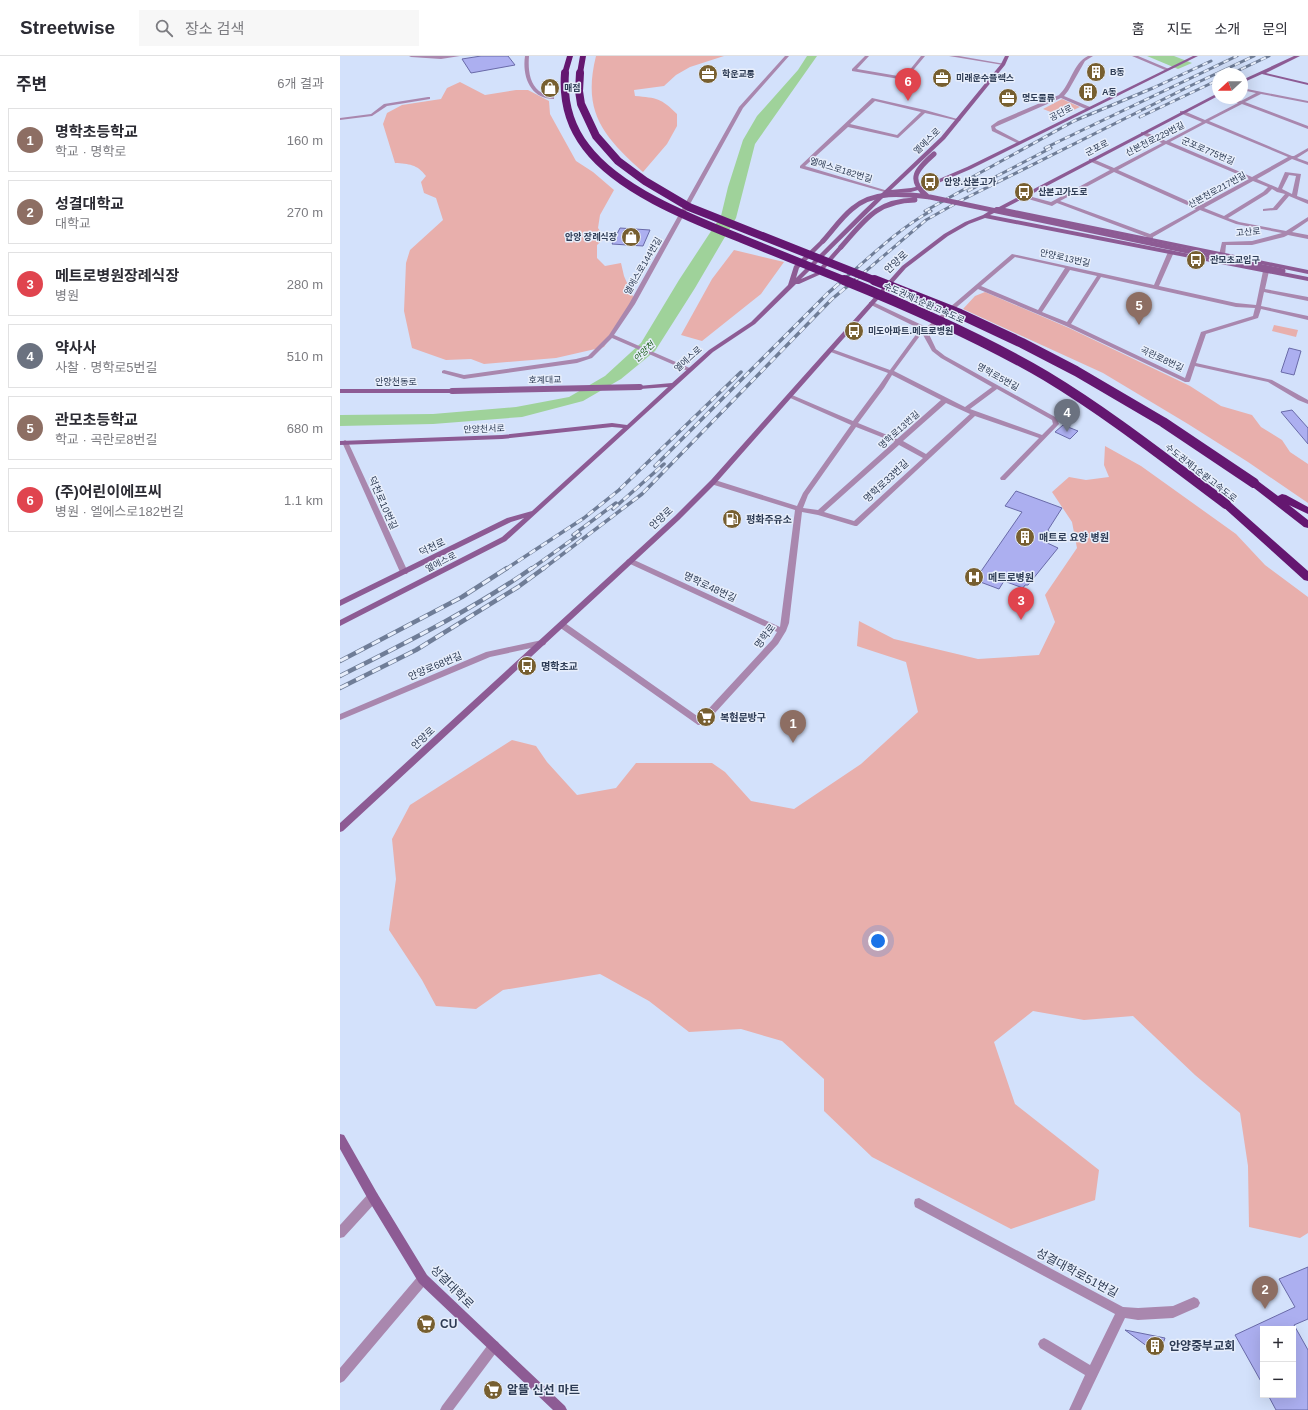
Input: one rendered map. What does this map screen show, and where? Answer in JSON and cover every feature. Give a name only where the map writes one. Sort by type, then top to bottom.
[{"type":"highway","name":"수도권제1순환고속도로","points":[[570,56],[565,73],[565,104],[569,117],[585,146],[606,168],[645,196],[687,217],[903,304],[998,349],[1064,388],[1127,431],[1226,504],[1308,577]]},
{"type":"highway","name":"수도권제1순환고속도로","points":[[584,56],[578,90],[580,103],[593,132],[602,145],[616,160],[653,187],[689,207],[960,314],[1022,343],[1076,371],[1163,422],[1254,483],[1308,525]]},
{"type":"highway","points":[[1254,483],[1308,511]]},
{"type":"street","points":[[411,56],[441,58],[458,56]]},
{"type":"street","points":[[527,56],[528,74],[531,84],[537,92],[552,98]]},
{"type":"street","name":"엘에스로144번길","points":[[444,372],[464,377],[577,361],[590,357],[614,337],[741,107],[787,56]]},
{"type":"street","points":[[867,56],[854,70],[905,79],[923,56]]},
{"type":"street","points":[[951,56],[1003,64]]},
{"type":"street","name":"엘에스로","points":[[340,623],[504,539],[711,350],[753,323],[943,138],[1003,64],[1007,56]]},
{"type":"street","points":[[1088,108],[1061,96],[1083,60],[1091,56]]},
{"type":"street","points":[[1134,56],[1169,68]]},
{"type":"street","points":[[1248,79],[1298,56]]},
{"type":"street","name":"공단로","points":[[886,192],[911,190],[927,186],[1019,143],[1190,57]]},
{"type":"street","points":[[1262,73],[1308,84]]},
{"type":"street","points":[[1248,89],[1308,102]]},
{"type":"street","name":"산본천로229번길","points":[[1248,100],[1261,92]]},
{"type":"street","name":"공단로","points":[[1019,143],[994,130],[993,126],[1061,96]]},
{"type":"street","name":"군포로","points":[[985,216],[1212,97]]},
{"type":"street","points":[[340,119],[372,115],[386,105],[428,98]]},
{"type":"street","name":"엘에스로182번길","points":[[886,192],[802,166],[874,99],[959,120]]},
{"type":"street","name":"산본천로229번길","points":[[1056,201],[1240,104]]},
{"type":"street","points":[[1245,104],[1308,128]]},
{"type":"street","points":[[847,125],[898,137],[925,111]]},
{"type":"street","points":[[1182,112],[1308,164]]},
{"type":"street","name":"군포로775번길","points":[[1143,133],[1308,202]]},
{"type":"street","points":[[930,197],[918,189],[914,179],[917,172],[934,154],[943,138]]},
{"type":"street","name":"산본천로217번길","points":[[1150,238],[1308,149]]},
{"type":"street","points":[[1090,160],[1201,209],[1238,223],[1308,237]]},
{"type":"street","points":[[1280,191],[1287,173],[1299,175],[1294,197]]},
{"type":"street","points":[[1224,218],[1265,193],[1271,187]]},
{"type":"street","points":[[791,286],[796,267],[856,206],[869,199],[887,195],[905,194],[930,197],[1283,271]]},
{"type":"street","points":[[1265,210],[1276,209],[1288,194]]},
{"type":"street","points":[[1021,196],[1052,204],[1056,201],[1150,238]]},
{"type":"street","points":[[791,286],[817,274],[876,209],[889,202],[906,200],[921,200],[1308,276]]},
{"type":"street","points":[[998,208],[1150,238],[1222,255],[1308,272]]},
{"type":"street","points":[[985,216],[1308,279]]},
{"type":"street","name":"안양로","points":[[340,828],[677,518],[713,482],[904,267],[946,235],[967,223],[985,216]]},
{"type":"street","points":[[1285,233],[1308,219]]},
{"type":"street","name":"고산로","points":[[1222,255],[1224,243],[1252,243],[1282,236],[1285,233]]},
{"type":"street","points":[[1156,288],[1171,252]]},
{"type":"street","name":"안양로13번길","points":[[923,328],[929,328],[1014,256],[1100,275],[1068,325]]},
{"type":"street","points":[[1039,313],[1068,268]]},
{"type":"street","points":[[1258,305],[1266,271]]},
{"type":"street","points":[[1100,275],[1236,305],[1258,305],[1308,313]]},
{"type":"street","points":[[978,287],[1068,325]]},
{"type":"street","points":[[1262,290],[1308,299]]},
{"type":"street","points":[[871,303],[923,328]]},
{"type":"street","points":[[1258,305],[1308,318]]},
{"type":"street","name":"곡란로8번길","points":[[1068,325],[1187,381],[1203,333],[1256,317],[1258,305]]},
{"type":"street","name":"명학로","points":[[562,625],[701,723],[774,642],[782,631],[785,623],[799,509],[805,495],[923,328]]},
{"type":"street","name":"명학로5번길","points":[[923,328],[934,350],[943,357],[1055,419],[1056,424],[1003,478]]},
{"type":"street","points":[[614,337],[690,370]]},
{"type":"street","points":[[830,350],[891,372],[974,414],[1043,437]]},
{"type":"street","points":[[1192,364],[1270,381],[1300,400],[1308,402]]},
{"type":"street","name":"호계대교","points":[[452,391],[673,385]]},
{"type":"street","points":[[965,410],[997,386]]},
{"type":"street","name":"안양천동로","points":[[340,391],[452,391]]},
{"type":"street","points":[[790,396],[899,442],[926,457]]},
{"type":"street","name":"명학로13번길","points":[[819,513],[945,400]]},
{"type":"street","name":"명학로33번길","points":[[713,482],[799,509],[819,513],[855,524],[974,414]]},
{"type":"street","name":"안양천서로","points":[[342,442],[502,437],[612,425],[628,427]]},
{"type":"street","name":"덕천로10번길","points":[[342,442],[404,572]]},
{"type":"street","name":"덕천로","points":[[340,603],[509,520],[534,513]]},
{"type":"street","name":"명학로48번길","points":[[630,561],[782,631]]},
{"type":"street","name":"안양로68번길","points":[[340,717],[489,654],[542,643]]},
{"type":"street","name":"성결대학로","points":[[340,1139],[423,1279],[561,1410]]},
{"type":"street","points":[[340,1233],[373,1197]]},
{"type":"street","name":"성결대학로51번길","points":[[919,1203],[1122,1312],[1075,1410]]},
{"type":"street","points":[[340,1377],[423,1279]]},
{"type":"street","points":[[1122,1312],[1138,1314],[1173,1312],[1194,1303]]},
{"type":"street","points":[[1044,1344],[1092,1372]]},
{"type":"street","points":[[446,1410],[494,1346]]},
{"type":"shaded area","points":[[596,56],[724,56],[690,67],[676,75],[664,86],[634,90],[635,96],[649,97],[658,100],[667,105],[677,114],[677,126],[667,144],[643,172],[617,147],[599,122],[594,108],[592,93],[592,76]]},
{"type":"shaded area","points":[[460,82],[485,95],[516,90],[528,90],[549,101],[550,114],[576,161],[593,172],[614,190],[600,215],[598,228],[605,238],[597,245],[597,258],[605,266],[621,263],[624,276],[634,299],[604,347],[556,358],[484,364],[471,359],[446,360],[412,348],[404,311],[406,263],[410,250],[443,220],[436,198],[424,193],[421,182],[426,176],[423,172],[412,165],[395,163],[383,124],[387,113],[402,105],[441,99],[447,88]]},
{"type":"shaded area","points":[[1062,99],[1080,107],[1061,116],[1043,109]]},
{"type":"shaded area","points":[[734,250],[784,262],[761,294],[702,341],[681,335],[712,279]]},
{"type":"shaded area","points":[[985,292],[1069,328],[1190,386],[1221,406],[1252,415],[1261,427],[1282,440],[1290,452],[1308,464],[1308,503],[1248,462],[1103,373],[963,309],[975,296]]},
{"type":"shaded area","points":[[1274,325],[1298,330],[1296,337],[1272,331]]},
{"type":"shaded area","points":[[1105,446],[1141,466],[1236,534],[1265,565],[1308,597],[1308,1233],[1300,1238],[1249,1227],[1248,1166],[1240,1113],[1195,1075],[1133,1016],[1084,1020],[1033,1011],[994,1042],[1015,1104],[1099,1170],[1095,1200],[1011,1229],[872,1157],[824,1111],[824,1079],[782,1041],[741,1029],[689,1032],[649,1001],[600,974],[503,990],[476,1009],[436,1006],[422,980],[389,930],[396,879],[392,839],[410,805],[512,740],[536,746],[547,762],[577,795],[616,788],[636,763],[712,763],[725,772],[751,801],[794,809],[861,764],[918,712],[906,662],[857,646],[859,621],[894,639],[978,659],[1039,655],[1055,622],[1045,595],[1077,548],[1072,522],[1052,492],[1069,477],[1086,480],[1109,477],[1104,465]]},
{"type":"water","name":"안양천","points":[[807,56],[817,56],[755,144],[736,218],[695,288],[655,351],[621,379],[583,401],[522,417],[433,424],[340,426],[340,415],[433,414],[516,407],[569,397],[605,376],[641,343],[679,280],[721,216],[728,187],[743,140],[757,116],[798,70]]},
{"type":"water","points":[[1147,56],[1174,56],[1192,63],[1178,69]]},
{"type":"building","points":[[481,56],[508,56],[515,65],[471,73],[462,59]]},
{"type":"building","name":"안양 장례식장","points":[[620,228],[650,230],[643,246],[612,244]]},
{"type":"building","points":[[1289,348],[1301,351],[1294,375],[1281,372]]},
{"type":"building","points":[[1292,410],[1308,428],[1308,444],[1281,412]]},
{"type":"building","points":[[1063,425],[1078,431],[1070,439],[1055,432]]},
{"type":"building","name":"매트로 요양 병원","points":[[1016,491],[1062,508],[1048,530],[1050,533],[1043,541],[1058,548],[1028,585],[1025,585],[1023,588],[1004,581],[999,589],[975,580],[1022,512],[1005,506]]},
{"type":"building","points":[[1308,1267],[1308,1319],[1295,1326],[1260,1326],[1260,1380],[1235,1335],[1295,1307],[1279,1279]]},
{"type":"building","points":[[1296,1329],[1308,1350],[1308,1410],[1276,1410],[1270,1398],[1296,1398]]},
{"type":"building","name":"안양중부교회","points":[[1125,1330],[1165,1338],[1159,1355]]},
{"type":"railway","points":[[1045,148],[1237,56]]},
{"type":"railway","points":[[854,281],[926,220],[960,201],[1190,86],[1254,56]]},
{"type":"railway","points":[[1244,68],[1269,56]]},
{"type":"railway","points":[[956,186],[1074,121],[1153,88],[1211,61]]},
{"type":"railway","points":[[1140,117],[1212,83]]},
{"type":"railway","points":[[968,191],[1051,148]]},
{"type":"railway","points":[[925,211],[972,185]]},
{"type":"railway","points":[[842,281],[907,226],[931,211]]},
{"type":"railway","points":[[655,466],[828,293],[843,280]]},
{"type":"railway","points":[[543,569],[642,494],[832,299],[855,280]]},
{"type":"railway","points":[[506,569],[584,518],[619,490],[741,372]]},
{"type":"railway","points":[[613,509],[664,464]]},
{"type":"railway","points":[[573,535],[616,503]]},
{"type":"railway","points":[[531,569],[580,534]]},
{"type":"railway","points":[[340,661],[462,597],[507,568]]},
{"type":"railway","points":[[340,676],[462,612],[532,568]]},
{"type":"railway","points":[[340,688],[416,650],[518,587],[544,568]]},
{"type":"place","name":"B동","points":[[1096,72]]},
{"type":"place","name":"학운교통","points":[[708,74]]},
{"type":"place","name":"미래운수플렉스","points":[[942,78]]},
{"type":"place","name":"매점","points":[[550,88]]},
{"type":"place","name":"A동","points":[[1088,92]]},
{"type":"place","name":"명도물류","points":[[1008,98]]},
{"type":"place","name":"(주)어린이에프씨","points":[[908,101]]},
{"type":"place","name":"안양.산본고가","points":[[930,182]]},
{"type":"place","name":"산본고가도로","points":[[1024,192]]},
{"type":"place","name":"안양 장례식장","points":[[631,237]]},
{"type":"place","name":"관모초교입구","points":[[1196,260]]},
{"type":"place","name":"관모초등학교","points":[[1139,325]]},
{"type":"place","name":"미도아파트.메트로병원","points":[[854,331]]},
{"type":"place","name":"약사사","points":[[1067,432]]},
{"type":"place","name":"평화주유소","points":[[732,519]]},
{"type":"place","name":"매트로 요양 병원","points":[[1025,537]]},
{"type":"place","name":"메트로병원","points":[[974,577]]},
{"type":"place","name":"메트로병원장례식장","points":[[1021,620]]},
{"type":"place","name":"명학초교","points":[[527,666]]},
{"type":"place","name":"복현문방구","points":[[706,717]]},
{"type":"place","name":"명학초등학교","points":[[793,743]]},
{"type":"place","name":"성결대학교","points":[[1265,1309]]},
{"type":"place","name":"CU","points":[[426,1324]]},
{"type":"place","name":"안양중부교회","points":[[1155,1346]]},
{"type":"place","name":"알뜰 신선 마트","points":[[493,1390]]}]
